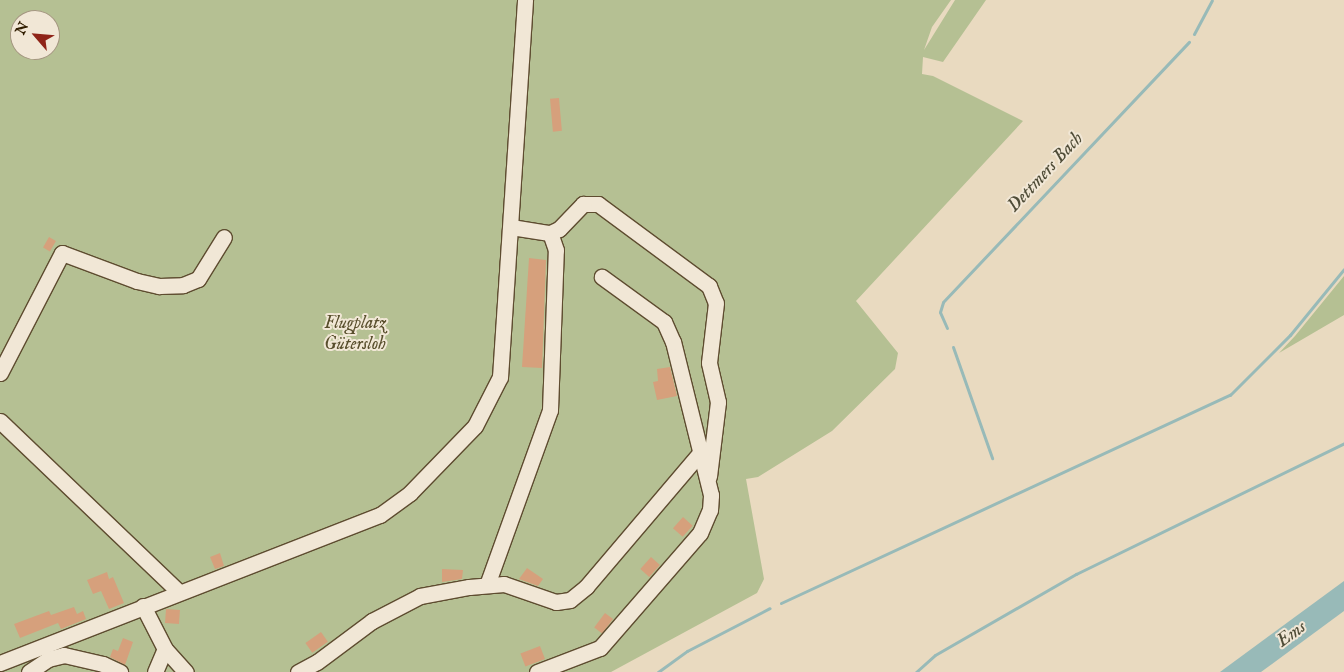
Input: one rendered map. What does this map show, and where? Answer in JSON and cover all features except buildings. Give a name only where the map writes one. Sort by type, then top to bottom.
[{"type":"lane","points":[[0,663],[380,515],[410,493],[476,426],[500,378],[525,0]]},
{"type":"lane","points":[[511,227],[550,233],[559,229],[583,204],[598,204],[709,286],[716,302],[709,363],[718,402],[708,484],[710,510],[700,533],[600,648],[537,672]]},
{"type":"lane","points":[[487,585],[550,410],[556,250],[550,233]]},
{"type":"lane","points":[[0,373],[62,253],[138,281],[159,286],[183,285],[198,279],[224,237]]},
{"type":"lane","points":[[602,277],[664,322],[673,342],[699,454],[708,484]]},
{"type":"lane","points":[[0,421],[179,592]]},
{"type":"lane","points":[[298,672],[318,662],[372,621],[420,596],[504,584],[556,602],[570,600],[586,587],[699,454]]},
{"type":"lane","points":[[143,606],[165,649],[186,672]]},
{"type":"lane","points":[[155,672],[165,649]]},
{"type":"lane","points":[[29,672],[48,659],[64,655],[103,664],[120,672]]},
{"type":"green space","name":"Flugplatz Gütersloh","points":[[0,0],[951,0],[932,27],[924,50],[955,0],[986,0],[943,62],[923,57],[922,74],[933,76],[1023,121],[856,301],[898,353],[895,369],[832,431],[758,477],[746,479],[764,579],[757,593],[611,672],[0,672]]},
{"type":"green space","points":[[1344,276],[1344,315],[1279,353],[1295,336]]},
{"type":"water","name":"Ems","points":[[1344,581],[1344,611],[1261,672],[1220,672]]},
{"type":"waterway","name":"Dettmers Bach","points":[[1194,34],[1212,0]]},
{"type":"waterway","name":"Dettmers Bach","points":[[947,328],[940,312],[943,302],[1189,42]]},
{"type":"waterway","points":[[781,603],[1230,395],[1290,335],[1344,269]]},
{"type":"waterway","name":"Dettmers Bach","points":[[953,347],[992,458]]},
{"type":"waterway","points":[[916,672],[935,655],[1076,574],[1344,443]]},
{"type":"waterway","points":[[658,672],[687,651],[770,608]]}]
